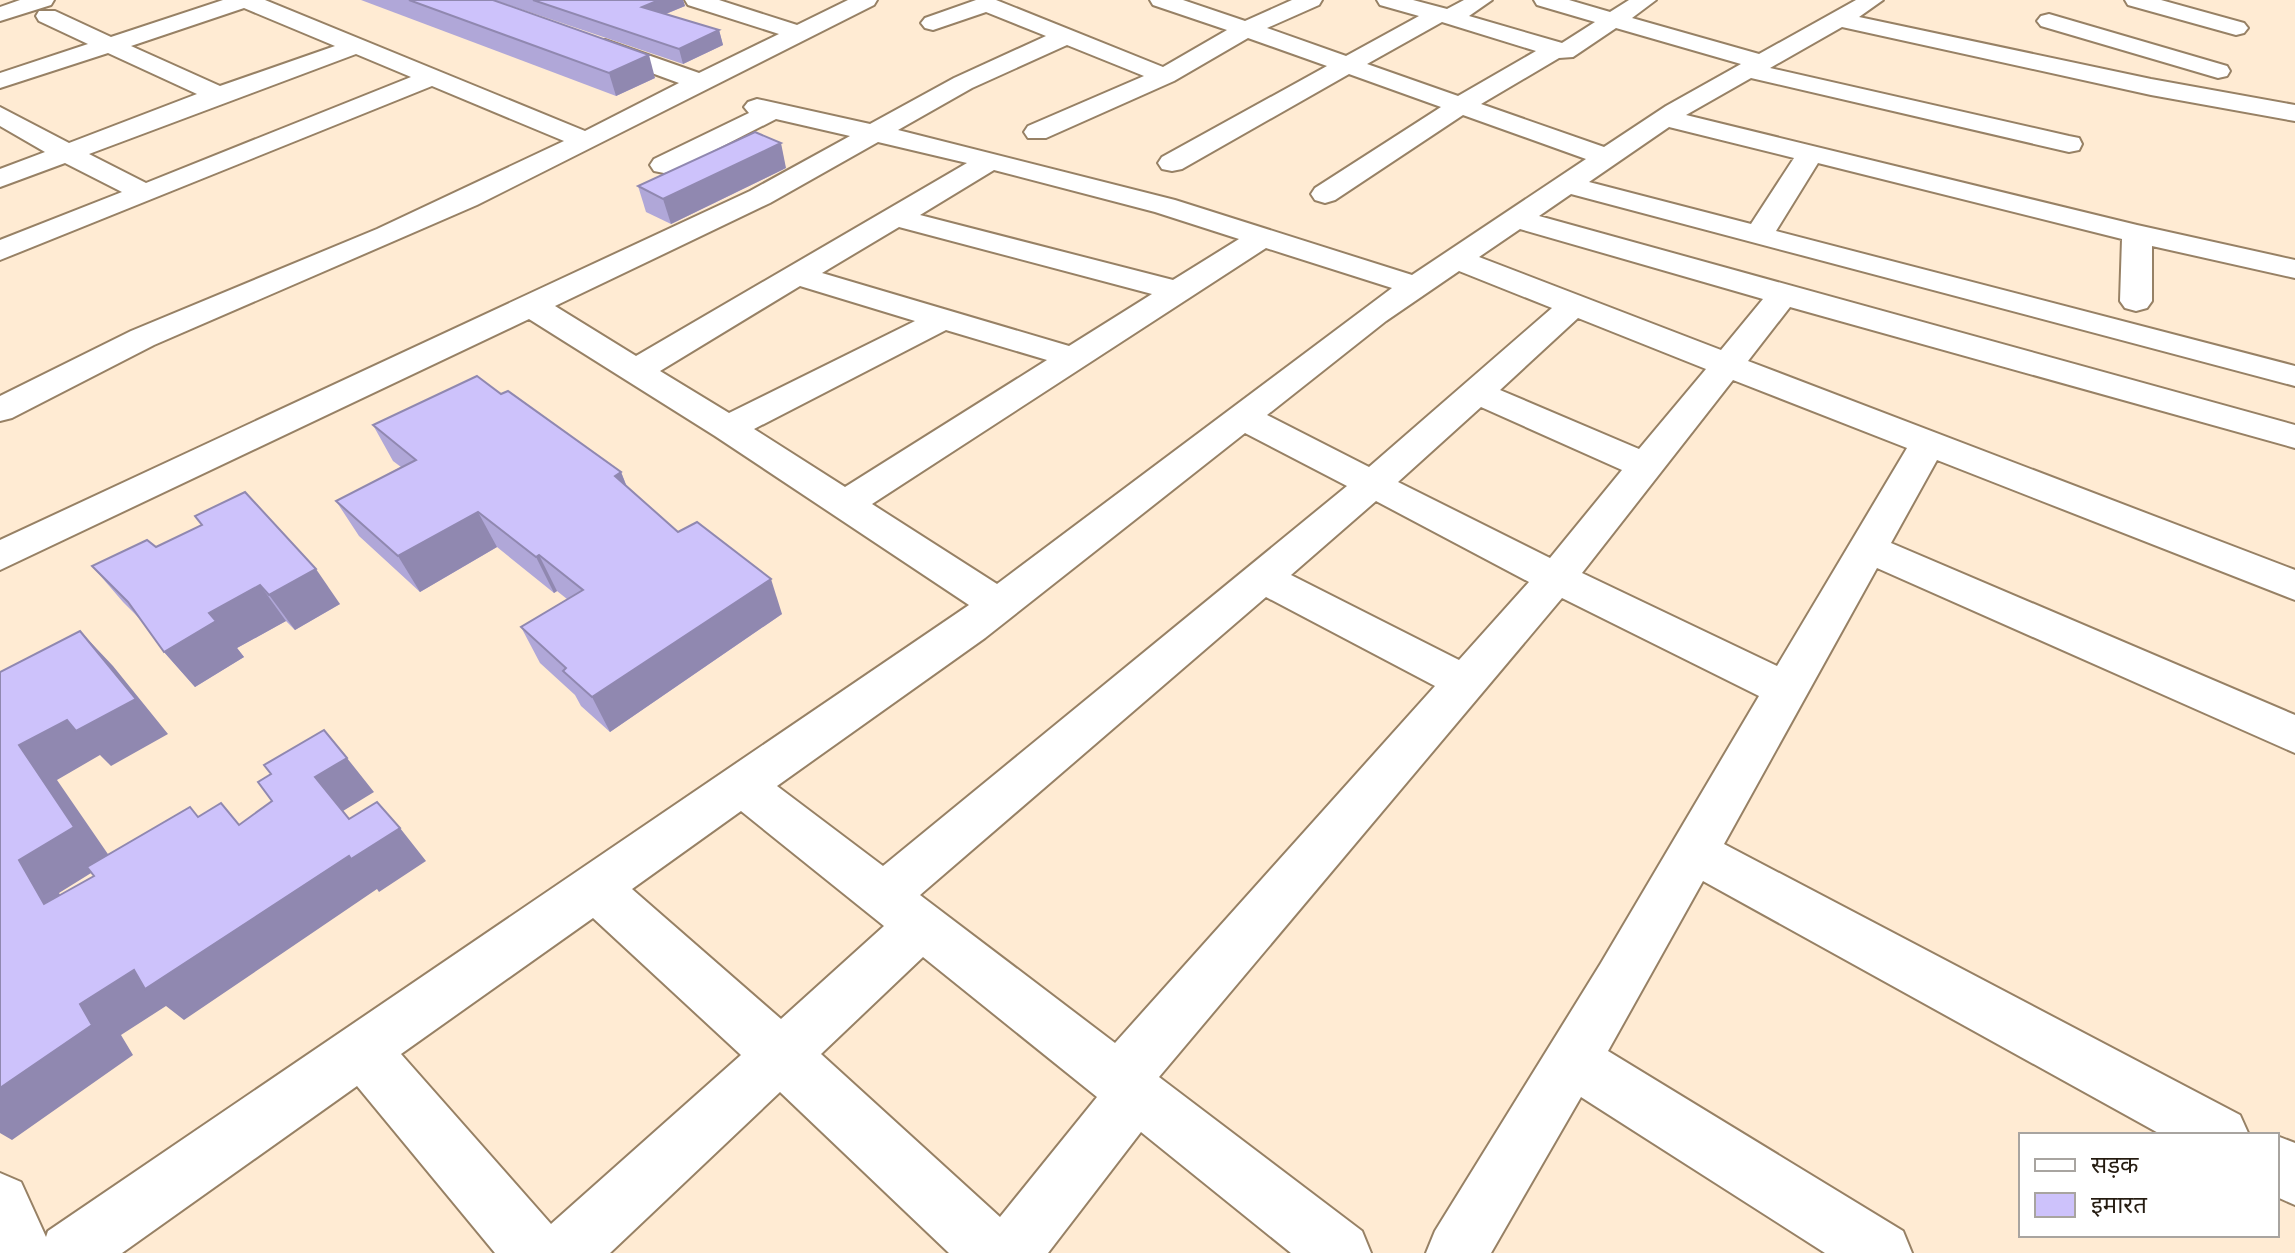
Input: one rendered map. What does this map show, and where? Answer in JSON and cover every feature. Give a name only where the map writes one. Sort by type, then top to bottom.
[{"type":"street","points":[[0,81],[245,0],[587,141]]},
{"type":"street","points":[[696,0],[799,33]]},
{"type":"street","points":[[0,410],[47,382],[151,331],[390,234],[587,141],[866,0]]},
{"type":"street","points":[[1161,0],[1606,157]]},
{"type":"street","points":[[1037,132],[1165,76],[1246,29],[1311,0]]},
{"type":"street","points":[[1388,0],[1565,52],[1645,0]]},
{"type":"street","points":[[1172,163],[1347,65],[1481,0]]},
{"type":"street","points":[[1545,0],[1754,66],[2069,144]]},
{"type":"street","points":[[2136,0],[2236,28]]},
{"type":"street","points":[[933,23],[991,2],[1165,76]]},
{"type":"street","points":[[2002,54],[2070,7]]},
{"type":"street","points":[[0,14],[45,8],[111,45],[219,95]]},
{"type":"street","points":[[70,1253],[999,605],[1416,286],[1666,118],[1855,9],[2002,54],[2151,87],[2295,113]]},
{"type":"street","points":[[2049,21],[2218,71]]},
{"type":"street","points":[[570,36],[700,82]]},
{"type":"street","points":[[0,556],[760,197],[963,83],[1066,36]]},
{"type":"street","points":[[0,179],[357,46]]},
{"type":"street","points":[[1325,194],[1461,105],[1556,49]]},
{"type":"street","points":[[0,251],[433,77]]},
{"type":"street","points":[[664,165],[764,109],[991,160],[1165,206],[1416,286]]},
{"type":"street","points":[[0,115],[145,193]]},
{"type":"street","points":[[1666,118],[2137,234],[2295,269]]},
{"type":"street","points":[[1759,235],[1811,152]]},
{"type":"street","points":[[635,371],[991,160]]},
{"type":"street","points":[[1564,184],[2295,376]]},
{"type":"street","points":[[895,217],[1177,291]]},
{"type":"street","points":[[1514,218],[2295,437]]},
{"type":"street","points":[[2136,301],[2137,234]]},
{"type":"street","points":[[844,505],[1263,237]]},
{"type":"street","points":[[1455,259],[2295,586]]},
{"type":"street","points":[[796,275],[1075,358]]},
{"type":"street","points":[[1010,1253],[1127,1087],[1465,682],[1556,578],[1783,295]]},
{"type":"street","points":[[530,305],[728,428],[999,605]]},
{"type":"street","points":[[565,1253],[781,1055],[902,911],[1262,577],[1373,484],[1574,305]]},
{"type":"street","points":[[728,428],[943,319]]},
{"type":"street","points":[[2150,397],[2156,340]]},
{"type":"street","points":[[1476,392],[1646,466]]},
{"type":"street","points":[[1242,417],[1556,578],[1786,690]]},
{"type":"street","points":[[1457,1253],[1694,852],[1928,443]]},
{"type":"street","points":[[1867,548],[2295,735]]},
{"type":"street","points":[[1262,577],[1465,682]]},
{"type":"street","points":[[742,785],[1340,1253]]},
{"type":"street","points":[[1694,852],[2216,1133]]},
{"type":"street","points":[[595,888],[994,1253]]},
{"type":"street","points":[[362,1050],[535,1253]]},
{"type":"street","points":[[1572,1060],[1881,1253]]},
{"type":"street","points":[[0,1203],[22,1253]]},
{"type":"building","points":[[409,0],[493,0],[649,55],[609,73]]},
{"type":"building","points":[[533,0],[659,0],[642,7],[719,30],[679,49]]},
{"type":"building","points":[[755,132],[781,143],[663,199],[638,186]]},
{"type":"building","points":[[477,376],[501,394],[508,391],[621,472],[615,476],[678,532],[697,522],[771,579],[592,697],[521,627],[583,590],[539,555],[536,557],[478,512],[398,556],[336,501],[416,460],[373,425]]},
{"type":"building","points":[[245,492],[316,569],[269,595],[260,585],[209,613],[216,621],[164,652],[128,602],[92,566],[147,540],[156,547],[202,525],[195,516]]},
{"type":"building","points":[[80,631],[136,699],[76,731],[67,720],[19,745],[74,827],[19,860],[44,904],[94,876],[87,867],[190,807],[198,817],[221,803],[239,825],[272,801],[258,782],[271,774],[264,765],[324,730],[347,758],[315,777],[349,819],[377,802],[400,828],[351,859],[349,856],[145,989],[134,970],[80,1004],[92,1025],[0,1088],[0,672]]}]
